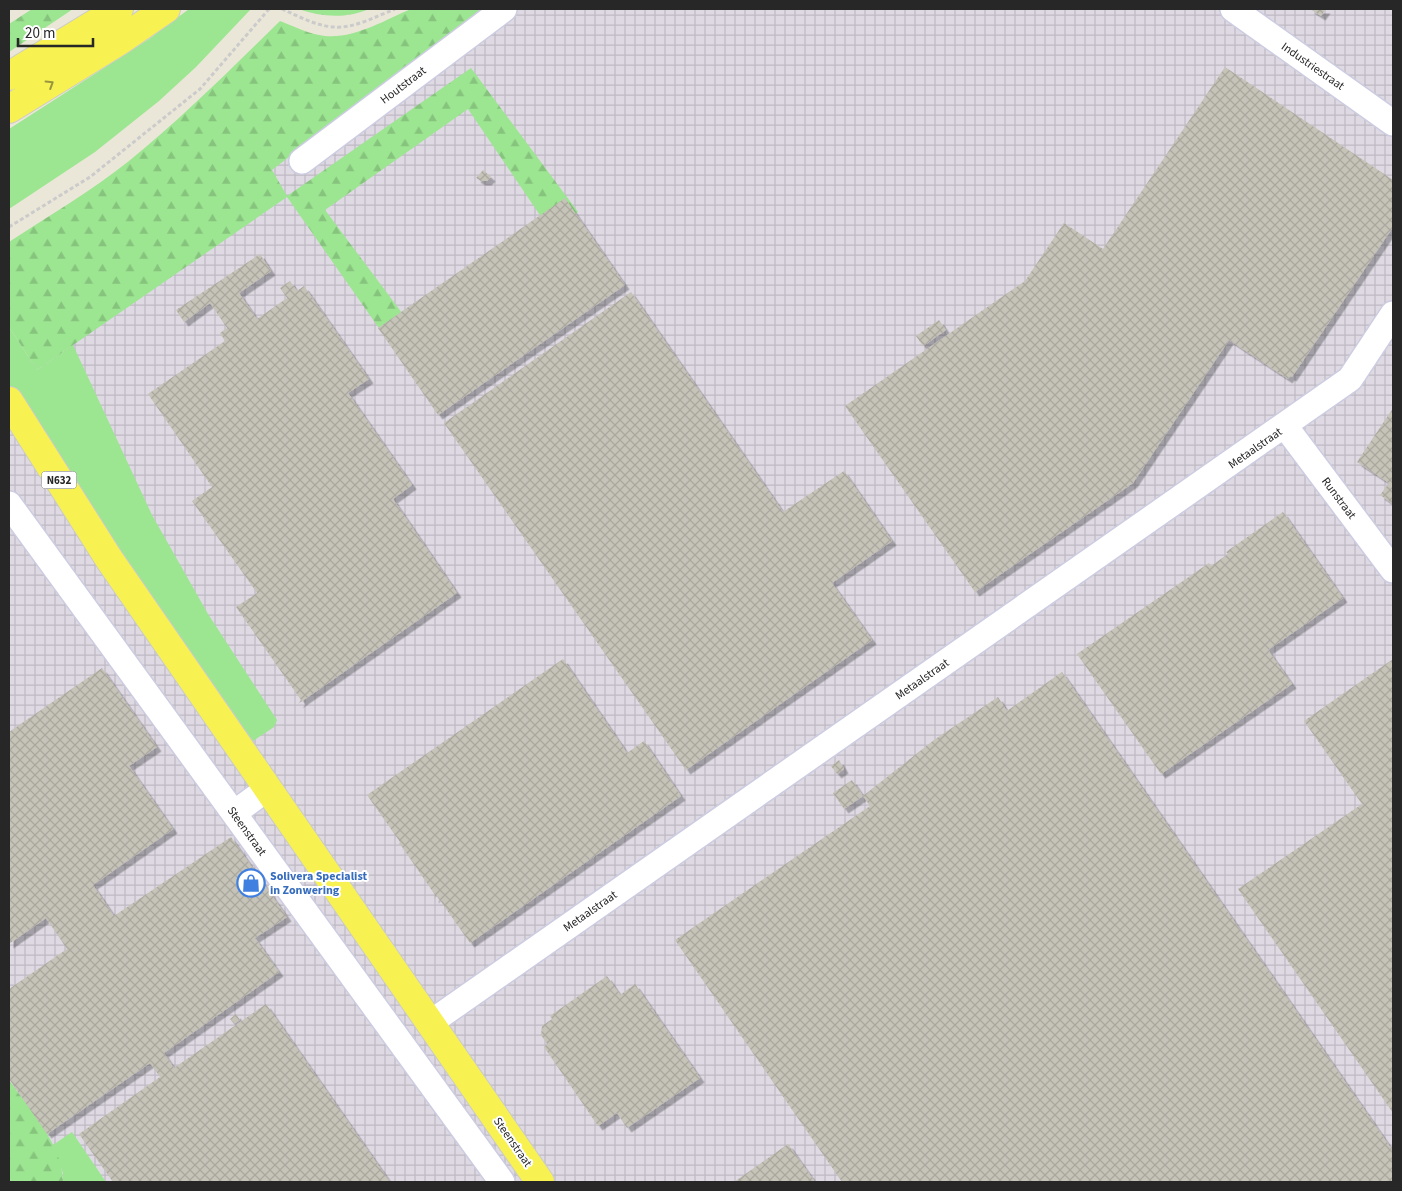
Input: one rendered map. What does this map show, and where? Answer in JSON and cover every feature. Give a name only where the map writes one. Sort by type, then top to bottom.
[{"type":"main road","points":[[9,76],[119,9]]},
{"type":"main road","points":[[9,110],[121,40],[166,9]]},
{"type":"main road","name":"Steenstraat","points":[[9,401],[109,559],[540,1182]]},
{"type":"main road","name":"Steenstraat","points":[[9,434],[39,478],[109,559]]},
{"type":"street","name":"Houtstraat","points":[[302,161],[504,9]]},
{"type":"street","name":"Industriestraat","points":[[1233,9],[1393,123]]},
{"type":"street","name":"Metaalstraat","points":[[430,1023],[1350,379],[1393,314]]},
{"type":"street","name":"Runstraat","points":[[1285,426],[1393,570]]},
{"type":"street","name":"Steenstraat","points":[[9,504],[502,1182]]},
{"type":"street","points":[[234,813],[267,789]]},
{"type":"street","points":[[334,950],[365,929]]},
{"type":"street","points":[[476,1145],[503,1128]]},
{"type":"path","points":[[9,227],[90,177],[200,89],[269,9]]},
{"type":"path","points":[[282,9],[310,22],[335,28],[373,18],[395,9]]},
{"type":"shaded area","points":[[480,9],[1393,9],[1393,1182],[46,1182],[9,1112],[9,367],[30,355]]},
{"type":"green space","points":[[32,9],[73,9],[9,52],[9,24]]},
{"type":"green space","points":[[189,9],[251,9],[196,67],[159,101],[95,152],[9,209],[9,129],[149,39]]},
{"type":"green space","points":[[298,9],[369,9],[342,16],[334,16]]},
{"type":"green space","points":[[411,9],[481,9],[272,170],[287,196],[471,68],[578,212],[550,230],[468,109],[325,210],[411,325],[388,341],[287,197],[37,370],[9,327],[9,242],[85,193],[149,145],[280,21],[313,34],[325,36],[347,35],[369,28]]},
{"type":"green space","points":[[9,327],[37,370],[73,345],[152,515],[208,614],[277,720],[274,727],[253,741],[116,554],[9,389]]},
{"type":"green space","points":[[9,1080],[44,1128],[51,1141],[62,1168],[63,1182],[9,1182]]},
{"type":"green space","points":[[72,1132],[106,1182],[63,1182],[63,1173],[53,1145]]},
{"type":"building","points":[[1310,9],[1326,9],[1321,16]]},
{"type":"building","points":[[1225,67],[1393,180],[1393,227],[1292,377],[1290,376],[1288,379],[1229,340],[1133,483],[975,592],[845,406],[1025,281],[1064,223],[1103,249]]},
{"type":"building","points":[[483,170],[491,177],[487,181],[481,181],[476,178]]},
{"type":"building","points":[[565,198],[625,285],[438,415],[378,328]]},
{"type":"building","points":[[260,254],[271,271],[239,293],[257,319],[287,298],[280,288],[290,281],[297,291],[304,286],[369,379],[348,393],[412,485],[393,499],[457,593],[298,704],[301,700],[236,607],[257,593],[192,501],[212,487],[148,394],[225,341],[220,333],[227,328],[210,303],[184,322],[176,310]]},
{"type":"building","points":[[631,292],[783,512],[844,471],[892,541],[832,583],[872,640],[686,770],[444,423]]},
{"type":"building","points":[[939,320],[946,330],[923,346],[916,336]]},
{"type":"building","points":[[1393,408],[1393,504],[1380,495],[1389,483],[1357,462]]},
{"type":"building","points":[[1283,512],[1343,598],[1268,650],[1292,684],[1161,774],[1077,654],[1209,563],[1211,566],[1228,554],[1226,552]]},
{"type":"building","points":[[563,659],[627,753],[644,741],[681,796],[470,943],[437,896],[434,899],[435,895],[400,844],[398,846],[400,842],[367,795]]},
{"type":"building","points":[[1393,659],[1393,1113],[1238,889],[1362,804],[1304,721]]},
{"type":"building","points":[[102,668],[157,747],[129,766],[173,829],[93,885],[114,916],[231,837],[287,917],[255,938],[279,972],[164,1053],[174,1068],[266,1004],[390,1182],[113,1182],[79,1134],[160,1077],[150,1063],[47,1134],[9,1079],[9,989],[67,949],[46,918],[9,944],[9,732]]},
{"type":"building","points":[[1062,672],[1393,1151],[1393,1182],[842,1182],[675,940],[870,806],[863,796],[934,740],[998,697],[1007,711]]},
{"type":"building","points":[[839,760],[844,769],[837,774],[831,766]]},
{"type":"building","points":[[852,780],[863,796],[844,809],[833,793]]},
{"type":"building","points":[[607,976],[620,995],[635,984],[700,1078],[627,1128],[617,1113],[598,1126],[544,1047],[547,1044],[541,1035],[542,1026],[552,1019],[550,1016]]},
{"type":"building","points":[[236,1014],[240,1020],[234,1024],[230,1019]]},
{"type":"building","points":[[788,1144],[815,1182],[734,1182]]},
{"type":"place","name":"Solivera Specialist in Zonwering","points":[[251,883]]}]
